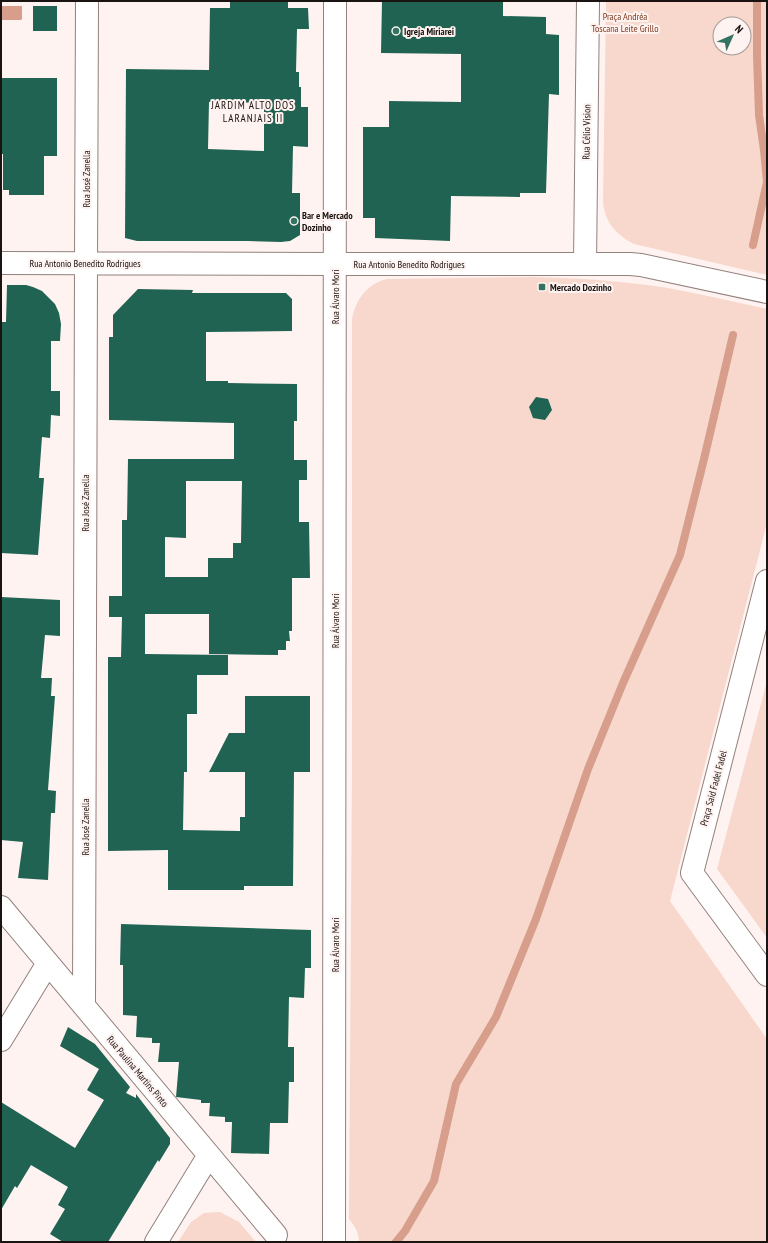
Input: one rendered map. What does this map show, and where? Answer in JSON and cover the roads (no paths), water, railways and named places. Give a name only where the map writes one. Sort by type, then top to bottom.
[{"type":"street","name":"Rua José Zanella","points":[[84,1006],[88,1]]},
{"type":"street","name":"Rua Álvaro Mori","points":[[334,1242],[335,1]]},
{"type":"street","name":"Rua Célio Vision","points":[[584,264],[588,1]]},
{"type":"street","name":"Rua Antonio Benedito Rodrigues","points":[[1,263],[641,265],[767,292]]},
{"type":"street","name":"Praça Said Fadel Fadel","points":[[767,581],[692,872],[767,975]]},
{"type":"street","name":"Rua Paulina Martins Pinto","points":[[1,907],[276,1235]]},
{"type":"street","points":[[1,1040],[48,963]]},
{"type":"street","points":[[156,1242],[209,1155]]},
{"type":"waterway","points":[[753,245],[767,182],[759,115],[757,1]]},
{"type":"waterway","points":[[396,1242],[405,1231],[434,1181],[456,1084],[496,1017],[536,919],[588,769],[623,683],[680,555],[733,335]]},
{"type":"place","name":"Igreja Miriarei","points":[[396,31]]},
{"type":"place","name":"Bar e Mercado Dozinho","points":[[294,221]]},
{"type":"place","name":"Mercado Dozinho","points":[[542,287]]},
{"type":"district","name":"JARDIM ALTO DOS LARANJAIS II","points":[[253,111]]},
{"type":"park label","name":"Praça Andréa Toscana Leite Grillo","points":[[625,22]]}]
